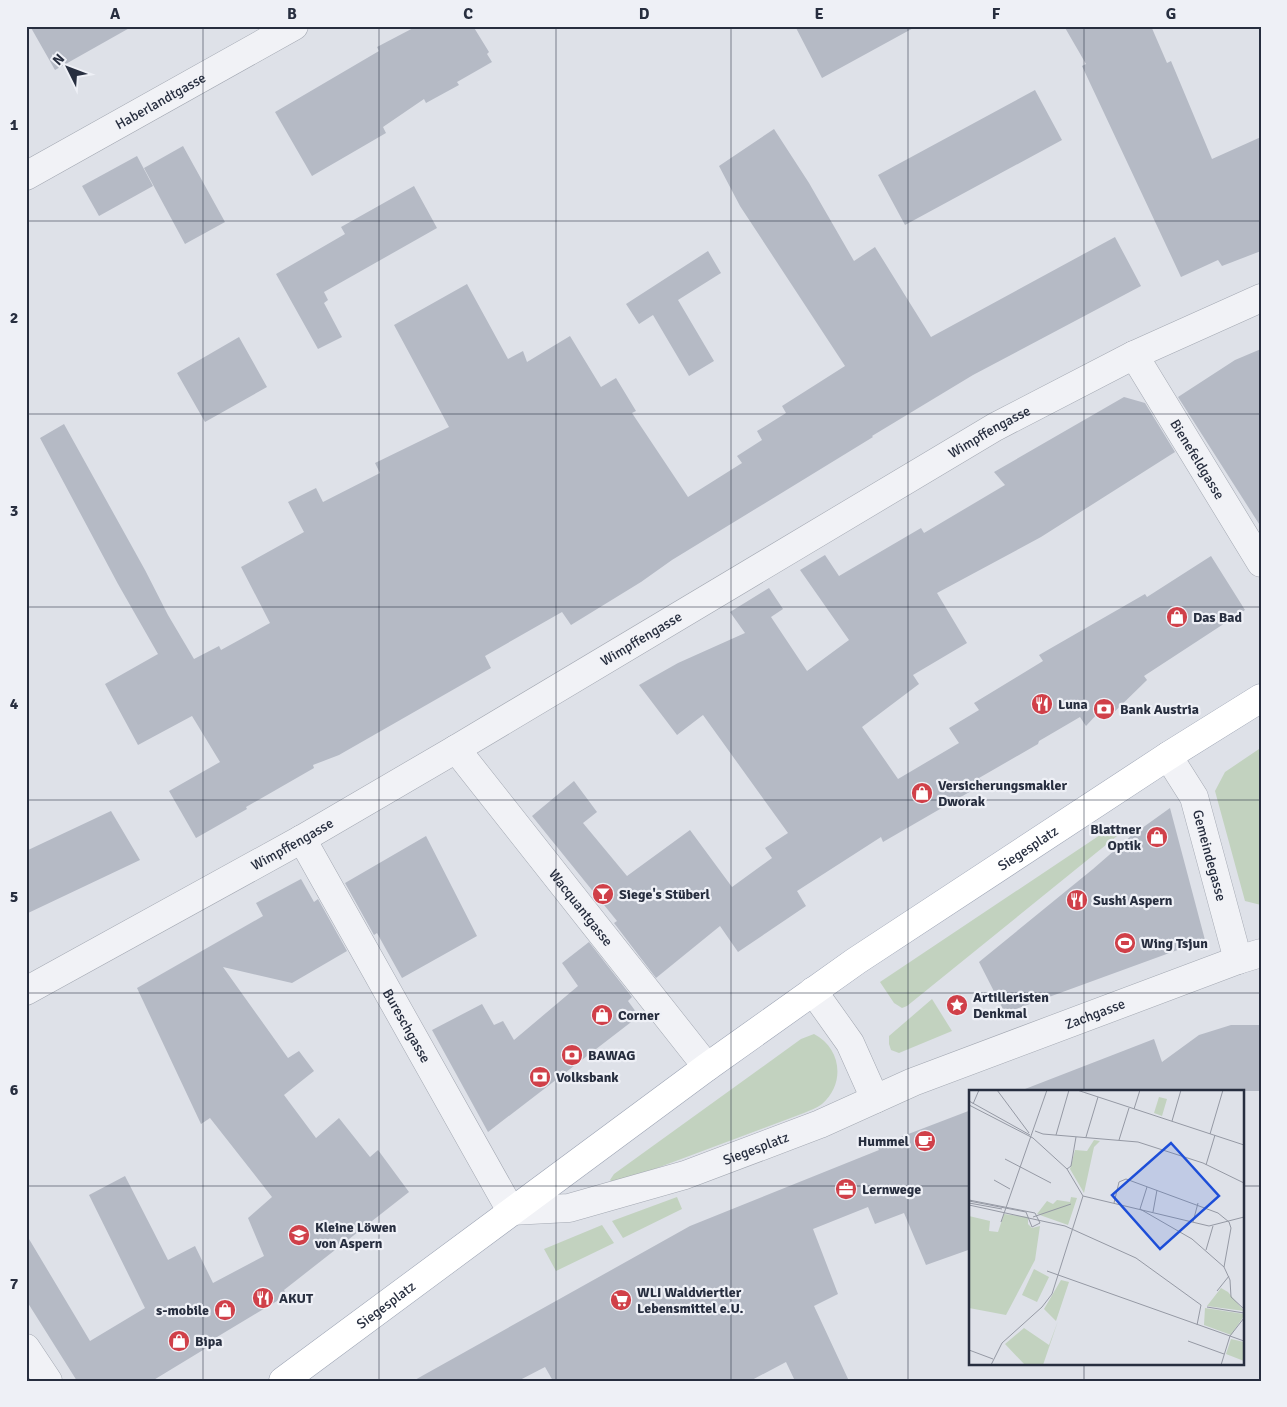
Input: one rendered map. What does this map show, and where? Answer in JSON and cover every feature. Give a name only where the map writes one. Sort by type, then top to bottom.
[{"type":"main road","name":"Siegesplatz","points":[[283,1381],[707,1067],[856,960],[1168,756],[1261,698]]},
{"type":"street","name":"Haberlandtgasse","points":[[26,176],[294,26]]},
{"type":"street","name":"Wimpffengasse","points":[[26,990],[302,839],[995,427],[1134,355],[1261,298]]},
{"type":"street","name":"Bienefeldgasse","points":[[1134,355],[1261,563]]},
{"type":"street","name":"Wacquantgasse","points":[[456,749],[707,1067]]},
{"type":"street","name":"Gemeindegasse","points":[[1168,756],[1194,797],[1250,957]]},
{"type":"street","name":"Bureschgasse","points":[[302,839],[512,1211]]},
{"type":"street","name":"Zachgasse","points":[[875,1099],[913,1082],[1250,957]]},
{"type":"street","points":[[813,991],[850,1043],[875,1099]]},
{"type":"street","name":"Siegesplatz","points":[[512,1211],[569,1208],[684,1175],[820,1124],[875,1099]]},
{"type":"street","points":[[26,1348],[48,1381]]},
{"type":"green space","points":[[1259,749],[1261,751],[1261,905],[1245,901],[1215,791],[1225,772]]},
{"type":"green space","points":[[1115,825],[1117,836],[907,1006],[902,1008],[894,1003],[880,982]]},
{"type":"green space","points":[[932,999],[952,1031],[899,1053],[891,1050],[889,1036]]},
{"type":"green space","points":[[814,1034],[830,1048],[837,1066],[835,1086],[830,1096],[822,1104],[804,1113],[617,1183],[610,1180],[614,1174],[801,1039]]},
{"type":"green space","points":[[677,1197],[682,1209],[623,1238],[612,1221]]},
{"type":"green space","points":[[602,1225],[614,1243],[556,1271],[544,1249]]},
{"type":"building","points":[[30,26],[133,26],[55,70]]},
{"type":"building","points":[[417,26],[473,26],[489,52],[487,54],[492,62],[457,82],[459,85],[426,103],[424,99],[383,127],[386,133],[312,176],[275,112],[379,51],[377,47]]},
{"type":"building","points":[[795,26],[917,26],[822,78]]},
{"type":"building","points":[[1064,26],[1151,26],[1167,63],[1171,61],[1212,159],[1261,137],[1261,251],[1222,266],[1218,260],[1181,277],[1082,66],[1086,64]]},
{"type":"building","points":[[1035,90],[1062,140],[905,225],[878,175]]},
{"type":"building","points":[[774,129],[809,183],[854,261],[875,247],[931,337],[1115,237],[1141,286],[973,375],[672,560],[641,582],[571,625],[562,612],[485,656],[491,668],[339,755],[313,765],[314,768],[196,838],[169,791],[220,762],[192,716],[138,745],[105,684],[158,654],[118,584],[40,438],[64,424],[194,659],[219,646],[221,650],[270,623],[241,567],[304,532],[288,502],[316,488],[323,502],[380,473],[375,463],[449,427],[394,325],[467,284],[508,359],[523,351],[527,362],[570,336],[601,387],[616,378],[636,411],[632,413],[688,497],[742,463],[737,456],[762,440],[757,431],[786,413],[782,406],[845,366],[740,206],[719,166]]},
{"type":"building","points":[[183,146],[225,222],[185,244],[144,168]]},
{"type":"building","points":[[137,156],[153,186],[99,216],[82,186]]},
{"type":"building","points":[[414,186],[437,228],[324,292],[328,300],[324,303],[342,337],[318,349],[276,274],[345,234],[341,227]]},
{"type":"building","points":[[708,251],[721,273],[678,300],[714,361],[689,376],[653,315],[639,324],[626,304]]},
{"type":"building","points":[[239,337],[267,387],[205,422],[177,373]]},
{"type":"building","points":[[1261,349],[1261,527],[1178,397],[1235,360]]},
{"type":"building","points":[[1124,397],[1145,403],[1175,452],[1041,537],[937,593],[967,643],[913,675],[919,684],[862,727],[898,779],[959,743],[949,728],[979,710],[974,703],[1043,661],[1039,655],[1145,594],[1147,597],[1211,556],[1245,610],[1144,676],[1147,680],[1106,720],[1098,713],[1086,726],[1080,717],[979,778],[985,783],[883,842],[881,837],[797,891],[806,906],[738,952],[720,926],[656,978],[614,923],[617,921],[532,816],[574,781],[597,812],[583,823],[627,876],[690,830],[732,887],[772,858],[765,848],[788,833],[703,715],[677,735],[639,685],[678,663],[745,633],[730,612],[769,588],[783,609],[771,617],[807,671],[849,640],[800,570],[825,555],[839,576],[921,528],[924,533],[1005,485],[994,472]]},
{"type":"building","points":[[1170,808],[1205,940],[1005,1013],[979,962],[1131,836]]},
{"type":"building","points":[[111,811],[140,860],[26,914],[26,851]]},
{"type":"building","points":[[426,836],[477,936],[402,978],[377,933],[374,935],[345,883]]},
{"type":"building","points":[[301,879],[314,902],[318,899],[347,951],[292,983],[223,967],[288,1058],[299,1051],[314,1071],[284,1095],[316,1138],[339,1118],[370,1157],[378,1150],[409,1192],[284,1290],[287,1295],[207,1343],[208,1347],[152,1381],[77,1381],[26,1300],[26,1234],[90,1341],[145,1308],[89,1195],[125,1176],[168,1260],[195,1246],[213,1283],[264,1256],[248,1218],[272,1197],[210,1118],[201,1124],[137,988],[263,916],[256,903]]},
{"type":"building","points":[[589,942],[632,997],[628,1001],[639,1016],[488,1132],[432,1030],[482,1004],[494,1025],[503,1021],[514,1040],[578,986],[562,963]]},
{"type":"building","points":[[1231,1025],[1261,1025],[1261,1091],[1025,1089],[1154,1039],[1162,1062],[1199,1035]]},
{"type":"building","points":[[969,1111],[969,1250],[926,1265],[904,1213],[875,1224],[868,1207],[813,1229],[838,1294],[814,1306],[849,1381],[795,1381],[786,1362],[750,1381],[553,1381],[545,1367],[518,1381],[413,1381],[690,1226],[879,1150],[877,1146]]},
{"type":"place","name":"Das Bad","points":[[1177,617]]},
{"type":"place","name":"Luna","points":[[1042,704]]},
{"type":"place","name":"Bank Austria","points":[[1104,709]]},
{"type":"place","name":"Versicherungsmakler Dworak","points":[[922,793]]},
{"type":"place","name":"Blattner Optik","points":[[1157,837]]},
{"type":"place","name":"Siege's Stüberl","points":[[603,894]]},
{"type":"place","name":"Sushi Aspern","points":[[1077,900]]},
{"type":"place","name":"Wing Tsjun","points":[[1125,943]]},
{"type":"place","name":"Artilleristen Denkmal","points":[[957,1005]]},
{"type":"place","name":"Corner","points":[[602,1015]]},
{"type":"place","name":"BAWAG","points":[[572,1055]]},
{"type":"place","name":"Volksbank","points":[[540,1077]]},
{"type":"place","name":"Hummel","points":[[925,1141]]},
{"type":"place","name":"Lernwege","points":[[846,1189]]},
{"type":"place","name":"Kleine Löwen von Aspern","points":[[299,1235]]},
{"type":"place","name":"AKUT","points":[[263,1298]]},
{"type":"place","name":"WLI Waldviertler Lebensmittel e.U.","points":[[621,1300]]},
{"type":"place","name":"s-mobile","points":[[225,1310]]},
{"type":"place","name":"Bipa","points":[[179,1341]]}]
